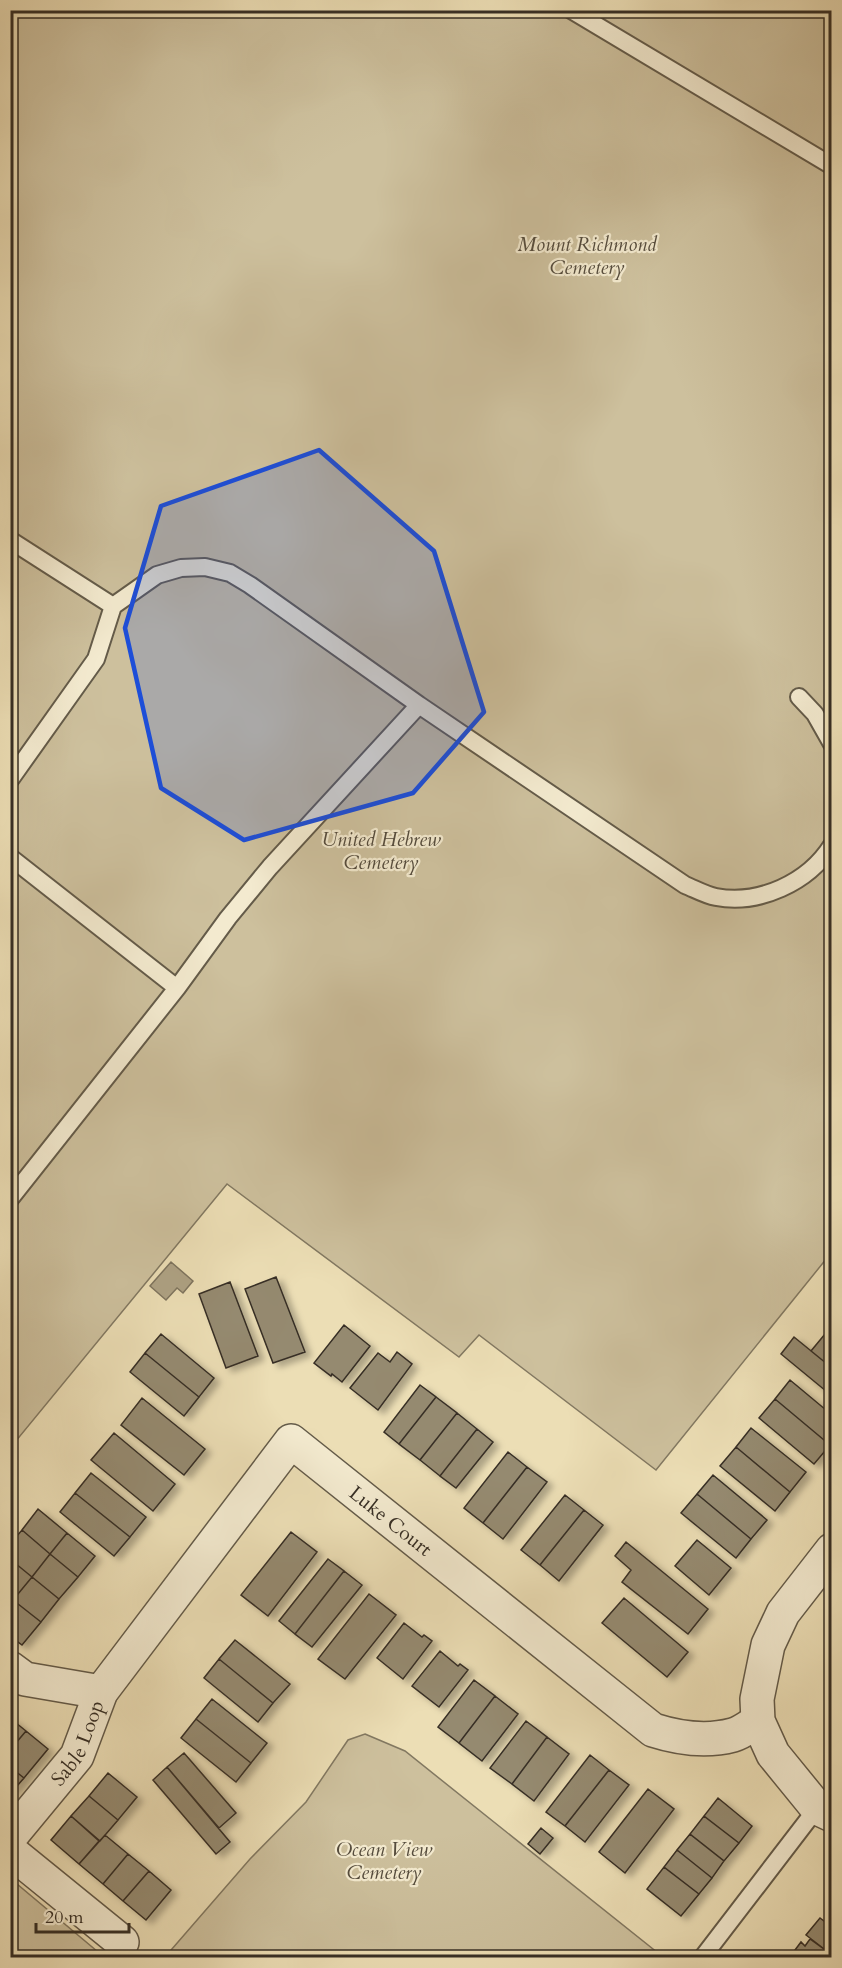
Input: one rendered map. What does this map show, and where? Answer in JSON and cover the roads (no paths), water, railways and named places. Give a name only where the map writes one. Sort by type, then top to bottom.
[{"type":"street","name":"Luke Court","points":[[101,1692],[291,1441],[653,1730],[673,1736],[710,1739],[735,1735],[758,1721]]},
{"type":"street","points":[[824,1812],[773,1754],[758,1721],[757,1699],[768,1644],[783,1613],[831,1550]]},
{"type":"street","name":"Sable Loop","points":[[10,1668],[25,1679],[101,1692],[77,1756],[10,1837]]},
{"type":"street","points":[[10,1851],[122,1942]]},
{"type":"lane","points":[[571,10],[831,166]]},
{"type":"lane","points":[[10,540],[114,606]]},
{"type":"lane","points":[[10,780],[96,659],[114,606],[156,575],[181,568],[205,567],[230,573],[250,585],[419,705],[685,885],[715,897],[752,898],[783,888],[811,868],[831,845]]},
{"type":"lane","points":[[799,697],[815,714],[831,744]]},
{"type":"lane","points":[[10,1199],[270,867],[419,705]]},
{"type":"lane","points":[[10,857],[177,988]]},
{"type":"lane","points":[[702,1958],[824,1812]]},
{"type":"park label","name":"Mount Richmond Cemetery","points":[[587,256]]},
{"type":"park label","name":"United Hebrew Cemetery","points":[[381,850]]},
{"type":"park label","name":"Ocean View Cemetery","points":[[384,1860]]}]
